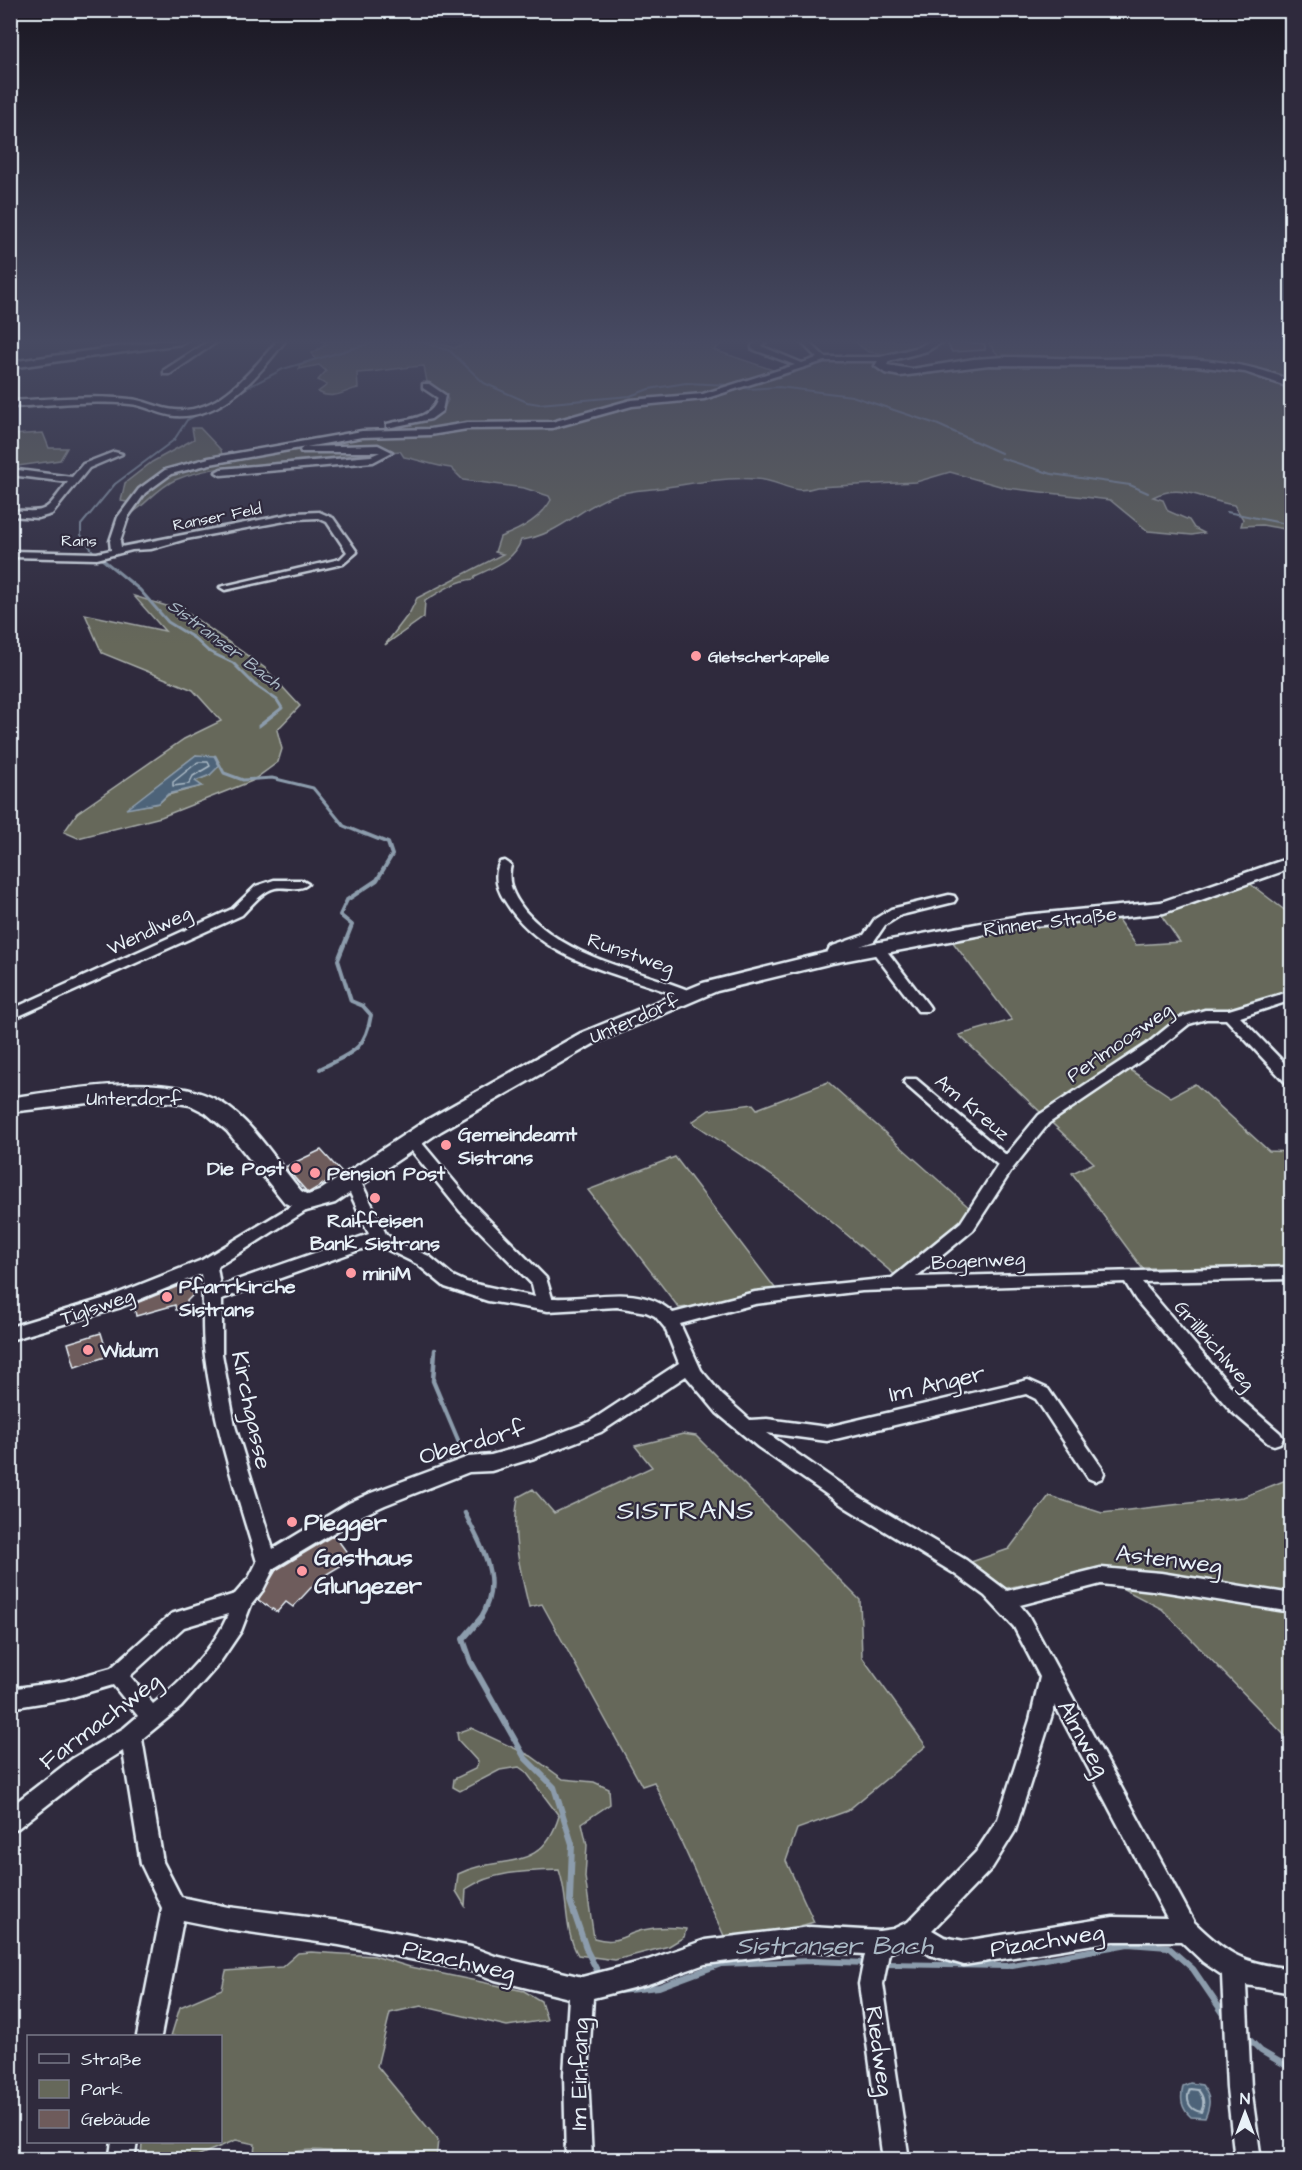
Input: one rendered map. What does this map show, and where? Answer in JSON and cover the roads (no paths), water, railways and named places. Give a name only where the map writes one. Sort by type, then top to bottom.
[{"type":"main road","name":"Rinner Straße","points":[[878,949],[1040,918],[1164,907],[1292,862]]},
{"type":"main road","name":"Unterdorf","points":[[10,1105],[126,1094],[174,1095],[199,1101],[224,1117],[293,1197],[306,1203],[320,1200],[353,1182],[459,1110],[588,1038],[688,995],[736,979],[878,949]]},
{"type":"street","points":[[286,446],[310,442]]},
{"type":"street","points":[[221,472],[373,459],[388,452],[378,448],[307,450],[286,446]]},
{"type":"street","name":"Rans","points":[[10,554],[97,556],[116,552],[115,541],[121,523],[140,493],[168,472],[218,459],[286,446]]},
{"type":"street","points":[[10,513],[46,514],[54,508],[73,480],[86,466],[117,454]]},
{"type":"street","points":[[10,472],[73,480]]},
{"type":"street","name":"Ranser Feld","points":[[116,552],[185,536],[308,514],[330,520],[352,552],[348,558],[337,562],[225,586]]},
{"type":"street","name":"Runstweg","points":[[505,865],[501,878],[508,897],[530,927],[543,937],[590,963],[663,984],[688,995]]},
{"type":"street","name":"Wendlweg","points":[[10,1016],[237,912],[261,889],[274,884],[302,884]]},
{"type":"street","points":[[832,957],[835,950],[870,938],[880,922],[890,915],[949,899]]},
{"type":"street","points":[[878,949],[923,1008]]},
{"type":"street","name":"Perlmoosweg","points":[[1044,1119],[1152,1047],[1184,1021],[1205,1014],[1230,1015],[1292,995]]},
{"type":"street","points":[[1230,1015],[1292,1081]]},
{"type":"street","name":"Am Kreuz","points":[[911,1082],[1007,1164]]},
{"type":"street","name":"Am Kreuz","points":[[895,1284],[967,1226],[1007,1164],[1044,1119]]},
{"type":"street","points":[[412,1141],[466,1207],[540,1282],[545,1303]]},
{"type":"street","points":[[353,1182],[379,1237],[388,1245],[423,1260],[452,1283],[556,1305],[610,1300],[632,1302],[653,1308],[671,1320],[689,1365],[716,1400],[748,1428]]},
{"type":"street","name":"Tiglsweg","points":[[10,1334],[115,1302],[208,1264],[306,1203]]},
{"type":"street","points":[[213,1295],[379,1237]]},
{"type":"street","name":"Kirchgasse","points":[[208,1264],[213,1295],[213,1354],[229,1438],[267,1562]]},
{"type":"street","name":"Bogenweg","points":[[671,1320],[755,1298],[847,1286],[1292,1273]]},
{"type":"street","name":"Grillbichlweg","points":[[1130,1276],[1142,1296],[1229,1397],[1274,1438]]},
{"type":"street","name":"Oberdorf","points":[[267,1562],[356,1509],[386,1496],[468,1465],[508,1460],[576,1436],[608,1420],[689,1365]]},
{"type":"street","name":"Im Anger","points":[[748,1428],[767,1426],[827,1434],[1028,1388],[1042,1394],[1095,1473]]},
{"type":"street","name":"Almweg","points":[[748,1428],[887,1524],[955,1563],[1006,1600],[1022,1621],[1186,1930],[1211,1955],[1234,1971]]},
{"type":"street","name":"Farmachweg","points":[[10,1821],[80,1766],[131,1735],[174,1700],[211,1659],[234,1624],[242,1601],[256,1584],[267,1562]]},
{"type":"street","name":"Astenweg","points":[[1006,1600],[1101,1576],[1161,1582],[1292,1603]]},
{"type":"street","points":[[10,1699],[65,1690],[117,1675],[178,1620],[242,1601]]},
{"type":"street","points":[[117,1675],[152,1718]]},
{"type":"street","name":"Pizachweg","points":[[174,1907],[228,1918],[347,1935],[471,1959],[495,1968],[582,1989],[648,1972],[705,1952],[810,1939],[876,1956],[894,1940],[916,1930],[984,1860],[1007,1824],[1041,1720],[1050,1677]]},
{"type":"street","points":[[131,1735],[152,1864],[174,1907],[149,2035]]},
{"type":"street","name":"Pizachweg","points":[[916,1930],[925,1940],[943,1950],[964,1953],[1113,1929],[1186,1930]]},
{"type":"street","name":"Riedweg","points":[[876,1956],[871,1984],[897,2160]]},
{"type":"street","points":[[1248,2160],[1239,2088],[1234,1971],[1292,1981]]},
{"type":"street","name":"Im Einfang","points":[[579,2160],[575,2128],[576,2053],[582,1989]]},
{"type":"street","points":[[122,2160],[126,2143]]},
{"type":"water","points":[[196,755],[215,756],[220,765],[210,775],[195,781],[202,786],[168,794],[159,803],[126,809]]},
{"type":"water","points":[[1190,2083],[1202,2085],[1207,2093],[1209,2105],[1205,2118],[1191,2117],[1183,2107],[1183,2086]]},
{"type":"waterway","name":"Sistranser Bach","points":[[95,554],[81,535],[81,525],[115,484],[171,442]]},
{"type":"waterway","points":[[977,442],[1001,453]]},
{"type":"waterway","points":[[1001,458],[1052,474],[1130,485],[1148,493]]},
{"type":"waterway","points":[[1227,512],[1292,525]]},
{"type":"waterway","name":"Sistranser Bach","points":[[102,559],[140,590],[168,622],[194,638],[208,651],[233,663],[255,685],[277,700],[282,708],[259,726]]},
{"type":"waterway","name":"Sistranser Bach","points":[[215,756],[224,773],[243,780],[272,778],[313,788],[344,826],[366,835]]},
{"type":"waterway","name":"Sistranser Bach","points":[[320,1069],[348,1055],[360,1044],[365,1037],[371,1015],[363,1006],[351,1001],[338,960],[352,925],[340,915],[347,900],[377,880],[392,855],[388,843],[363,833]]},
{"type":"waterway","name":"Sistranser Bach","points":[[435,1350],[433,1381],[460,1445]]},
{"type":"waterway","name":"Sistranser Bach","points":[[465,1513],[484,1552],[490,1578],[487,1605],[480,1619]]},
{"type":"waterway","name":"Sistranser Bach","points":[[481,1618],[463,1639],[471,1662],[525,1758],[554,1787],[572,1844],[570,1901],[587,1951],[600,1976]]},
{"type":"waterway","name":"Sistranser Bach","points":[[884,1964],[1007,1966],[1128,1944],[1168,1947],[1193,1969],[1227,2019]]},
{"type":"waterway","name":"Sistranser Bach","points":[[618,1991],[659,1987],[721,1964],[812,1961],[868,1963]]},
{"type":"waterway","name":"Sistranser Bach","points":[[1246,2036],[1261,2051],[1292,2069]]},
{"type":"place","name":"Gletscherkapelle","points":[[696,656]]},
{"type":"place","name":"Gemeindeamt Sistrans","points":[[446,1145]]},
{"type":"place","name":"Die Post","points":[[296,1168]]},
{"type":"place","name":"Pension Post","points":[[315,1173]]},
{"type":"place","name":"Raiffeisen Bank Sistrans","points":[[375,1198]]},
{"type":"place","name":"miniM","points":[[351,1273]]},
{"type":"place","name":"Pfarrkirche Sistrans","points":[[167,1297]]},
{"type":"place","name":"Widum","points":[[88,1350]]},
{"type":"place","name":"Piegger","points":[[292,1522]]},
{"type":"place","name":"Gasthaus Glungezer","points":[[302,1571]]},
{"type":"district","name":"SISTRANS","points":[[686,1510]]}]
